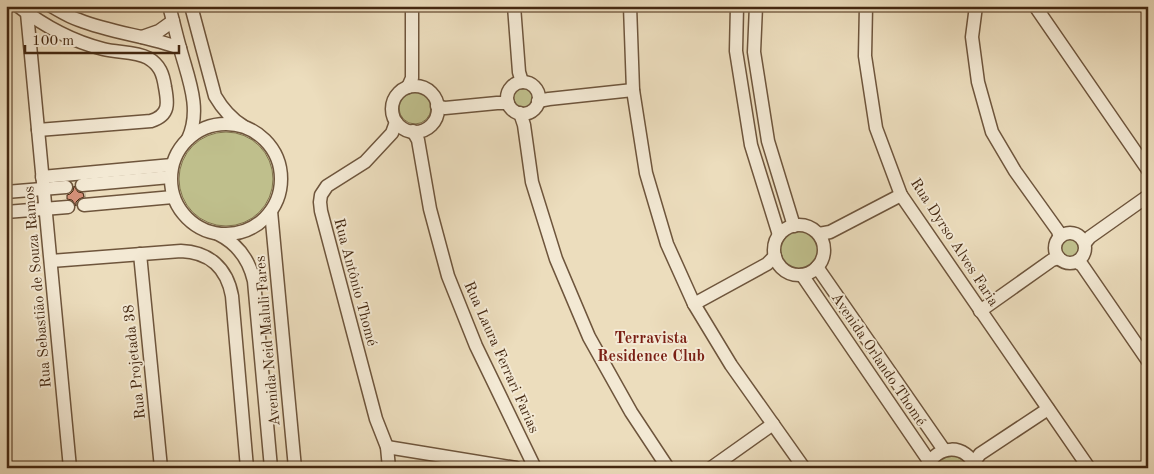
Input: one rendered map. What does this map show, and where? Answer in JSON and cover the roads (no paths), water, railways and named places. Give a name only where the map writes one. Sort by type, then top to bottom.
[{"type":"street","points":[[51,6],[78,20],[180,48]]},
{"type":"street","points":[[169,6],[190,82],[194,105],[194,123],[188,139]]},
{"type":"street","points":[[191,6],[215,96],[227,114],[245,128]]},
{"type":"street","points":[[412,6],[412,84]]},
{"type":"street","points":[[504,101],[510,89],[520,79],[514,6]]},
{"type":"street","points":[[630,6],[633,90],[646,172],[667,244],[694,304],[731,365],[804,468]]},
{"type":"street","points":[[737,6],[736,51],[751,145],[779,236]]},
{"type":"street","points":[[756,6],[754,52],[768,141],[794,226]]},
{"type":"street","name":"Rua Dyrso Alves Faria","points":[[866,6],[865,56],[876,128],[901,195],[1089,468]]},
{"type":"street","points":[[976,6],[972,37],[978,82],[992,132],[1015,171],[1061,234]]},
{"type":"street","points":[[1035,6],[1148,170]]},
{"type":"street","points":[[22,10],[38,22],[70,38],[104,50],[144,56],[153,61],[163,74],[167,100],[166,110],[157,119],[151,121],[38,130]]},
{"type":"street","name":"Rua Sebastião de Souza Ramos","points":[[22,10],[38,130],[70,468]]},
{"type":"street","points":[[142,37],[159,31],[173,21]]},
{"type":"street","points":[[520,79],[533,86],[542,98]]},
{"type":"street","points":[[412,84],[428,90],[440,108]]},
{"type":"street","points":[[412,84],[398,94],[392,105],[393,117],[407,131],[430,125],[440,108]]},
{"type":"street","points":[[542,98],[633,90]]},
{"type":"street","points":[[523,117],[536,107],[542,98]]},
{"type":"street","points":[[440,108],[504,101]]},
{"type":"street","points":[[504,101],[523,117],[532,182],[560,268],[589,337],[631,412],[668,468]]},
{"type":"street","points":[[230,124],[245,128],[254,132],[269,145],[278,163],[281,172],[280,188],[276,202],[271,211],[260,222],[248,230],[228,234],[208,231],[190,222],[180,211],[173,197],[171,171],[178,151],[188,139],[205,128],[230,124]]},
{"type":"street","name":"Rua Antônio Thomé","points":[[389,468],[387,447],[376,419],[320,202],[321,195],[327,186],[365,162],[407,131]]},
{"type":"street","name":"Rua Laura Ferrari Farias","points":[[407,131],[448,276],[476,346],[535,468]]},
{"type":"street","points":[[6,192],[43,183],[171,171]]},
{"type":"street","points":[[82,185],[171,171]]},
{"type":"street","points":[[43,183],[66,187]]},
{"type":"street","points":[[824,236],[901,195]]},
{"type":"street","points":[[1086,239],[1148,196]]},
{"type":"street","points":[[84,205],[173,197]]},
{"type":"street","points":[[6,212],[68,207]]},
{"type":"street","name":"Avenida Neid Maluli Fares","points":[[271,211],[295,468]]},
{"type":"street","points":[[773,261],[776,242],[786,229],[801,225],[824,236]]},
{"type":"street","points":[[1056,258],[1056,240],[1061,234],[1074,233],[1086,239]]},
{"type":"street","name":"Avenida Neid Maluli Fares","points":[[218,234],[227,238],[242,253],[252,271],[271,468]]},
{"type":"street","points":[[773,261],[788,272],[795,274],[810,272],[822,261],[824,236]]},
{"type":"street","points":[[1080,262],[1085,251],[1086,239]]},
{"type":"street","points":[[51,261],[180,251],[197,253],[212,261],[223,273],[230,288],[247,468]]},
{"type":"street","name":"Rua Projetada 38","points":[[140,254],[161,468]]},
{"type":"street","points":[[980,311],[1056,258]]},
{"type":"street","points":[[1056,258],[1067,263],[1080,262]]},
{"type":"street","points":[[694,304],[773,261]]},
{"type":"street","points":[[1080,262],[1148,361]]},
{"type":"street","name":"Avenida Orlando Thomé","points":[[817,267],[944,450]]},
{"type":"street","name":"Avenida Orlando Thomé","points":[[802,274],[928,465]]},
{"type":"street","points":[[928,465],[936,454],[951,449],[964,452],[975,460],[1048,408]]},
{"type":"street","points":[[710,468],[774,424]]},
{"type":"street","points":[[387,447],[516,468]]},
{"type":"district","name":"Terravista Residence Club","points":[[651,346]]}]
